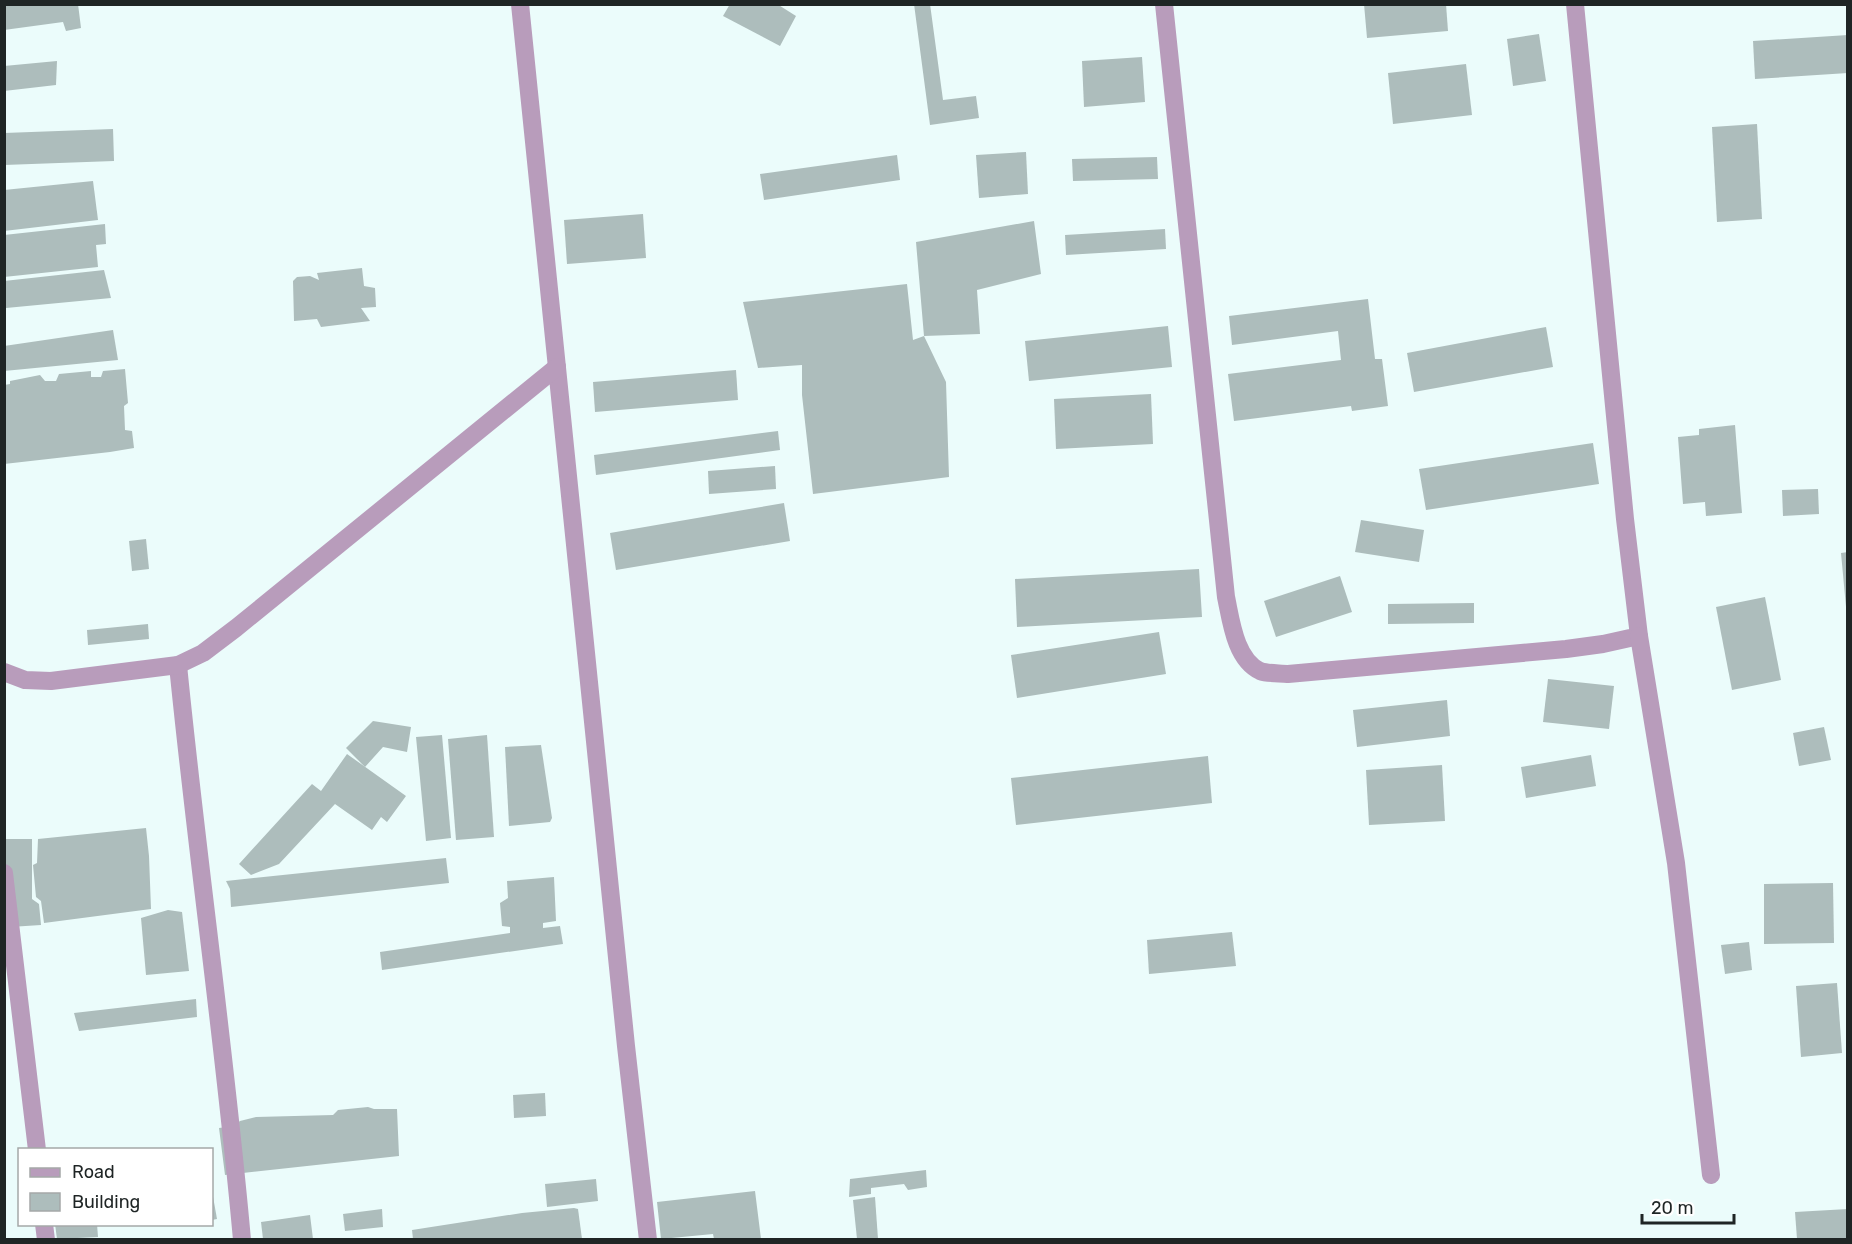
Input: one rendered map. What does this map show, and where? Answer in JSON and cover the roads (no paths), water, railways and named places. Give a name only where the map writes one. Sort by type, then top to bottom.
[{"type":"street","points":[[520,4],[624,1034],[648,1239]]},
{"type":"street","points":[[1164,4],[1226,597],[1232,627],[1243,656],[1260,671],[1288,674],[1566,649],[1639,636]]},
{"type":"street","points":[[1575,4],[1623,507],[1639,636],[1676,862],[1712,1175]]},
{"type":"street","points":[[4,672],[25,680],[51,681],[178,665],[203,653],[557,367]]},
{"type":"street","points":[[178,665],[242,1239]]},
{"type":"street","points":[[4,873],[37,1148]]}]
